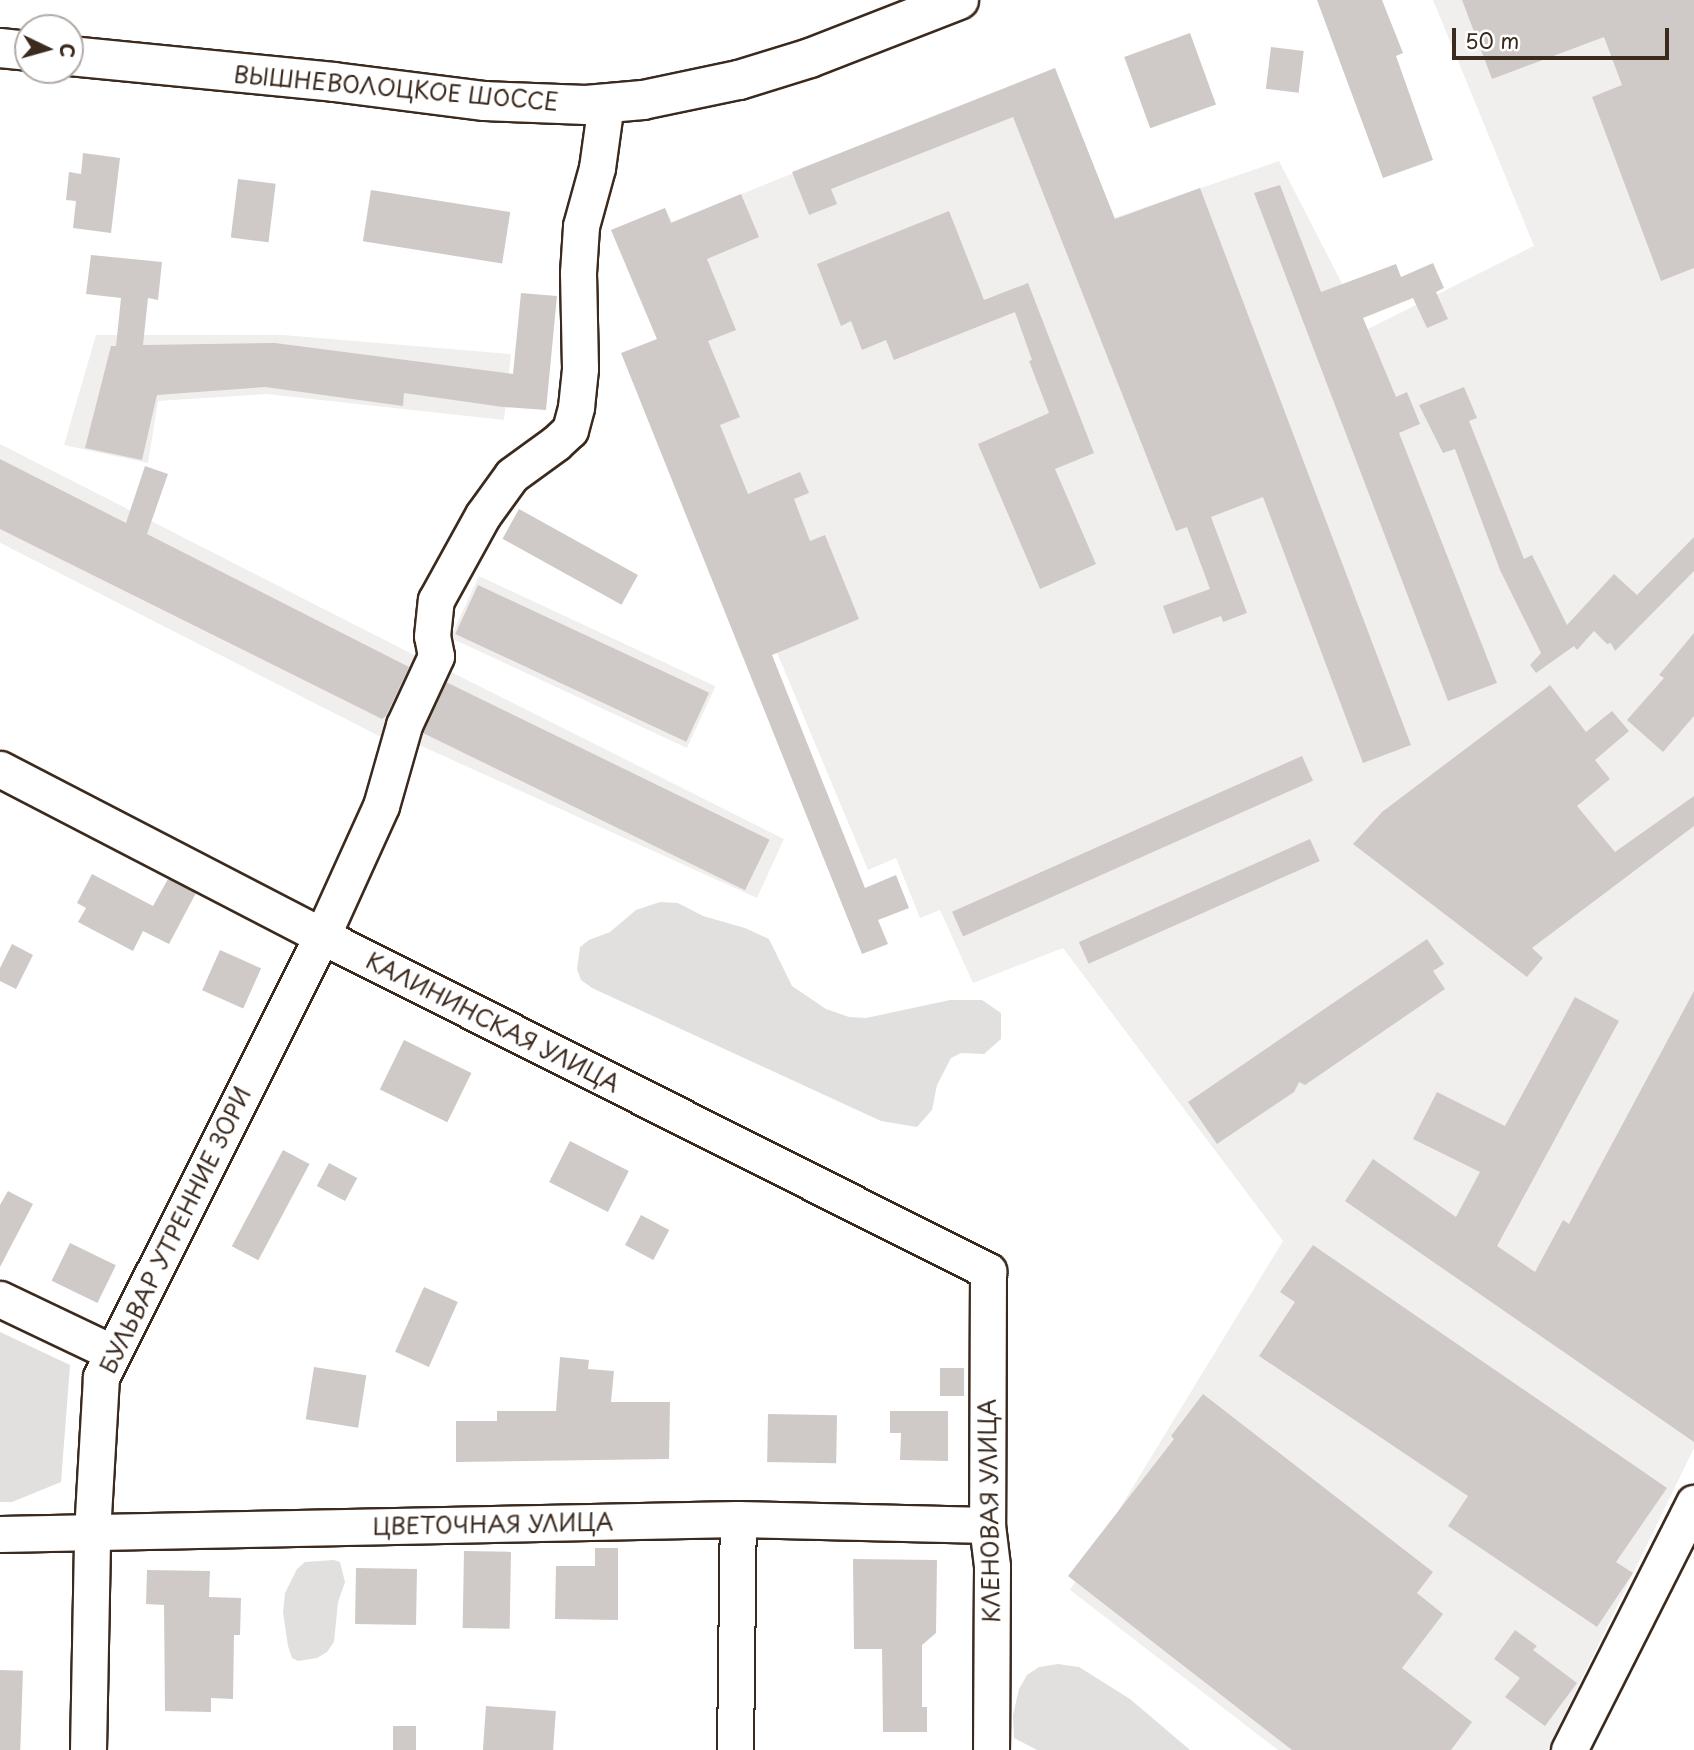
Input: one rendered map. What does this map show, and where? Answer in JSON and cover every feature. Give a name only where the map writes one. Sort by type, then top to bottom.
[{"type":"main road","name":"ВЫШНЕВОЛОЦКОЕ ШОССЕ","points":[[84,57],[334,82],[485,101],[606,103],[643,100],[739,80],[810,58],[959,0]]},
{"type":"street","name":"БУЛЬВАР УТРЕННИЕ ЗОРИ","points":[[88,1750],[92,1533],[101,1377],[111,1352],[322,936],[382,806],[404,725],[436,656],[432,636],[436,600],[484,515],[512,475],[570,430],[576,407],[580,368],[578,273],[581,226],[597,167],[606,103]]},
{"type":"street","name":"КАЛИНИНСКАЯ УЛИЦА","points":[[0,769],[322,936],[988,1271]]},
{"type":"street","name":"КЛЕНОВАЯ УЛИЦА","points":[[988,1271],[986,1525],[992,1566],[991,1750]]},
{"type":"street","points":[[0,1300],[111,1352]]},
{"type":"street","points":[[1569,1750],[1694,1503]]},
{"type":"street","points":[[735,1750],[738,1519]]},
{"type":"street","name":"ЦВЕТОЧНАЯ УЛИЦА","points":[[0,1534],[738,1519],[986,1525]]},
{"type":"shaded area","points":[[1433,0],[1694,0],[1694,1448],[1547,1750],[1278,1750],[1070,1590],[1283,1241],[1063,948],[973,983],[940,910],[920,918],[896,858],[868,870],[737,557],[667,363],[611,230],[665,208],[672,222],[1055,68],[1114,218],[1279,161],[1366,330],[1534,246]]},
{"type":"shaded area","points":[[96,335],[283,335],[511,354],[504,420],[266,394],[158,401],[148,463],[64,445]]},
{"type":"shaded area","points":[[0,444],[426,661],[386,739],[0,543]]},
{"type":"shaded area","points":[[479,576],[716,686],[687,748],[450,638]]},
{"type":"shaded area","points":[[441,667],[784,839],[757,898],[406,739]]},
{"type":"shaded area","points":[[660,902],[678,903],[703,916],[745,928],[769,939],[792,986],[826,1009],[849,1017],[866,1018],[950,1000],[982,1000],[1001,1013],[1001,1039],[984,1054],[961,1053],[951,1058],[937,1085],[932,1110],[917,1127],[881,1121],[592,988],[581,980],[577,969],[580,947],[589,940],[610,932],[636,910]]},
{"type":"shaded area","points":[[0,1332],[70,1365],[61,1482],[12,1502],[0,1502]]},
{"type":"shaded area","points":[[305,1562],[340,1562],[345,1582],[338,1602],[334,1642],[327,1652],[317,1658],[298,1661],[292,1658],[288,1646],[283,1612],[285,1593],[297,1569]]},
{"type":"shaded area","points":[[1058,1664],[1079,1667],[1130,1699],[1190,1750],[1037,1750],[1014,1738],[1013,1715],[1019,1689],[1027,1675],[1039,1667]]},
{"type":"building","points":[[1317,0],[1382,0],[1403,53],[1396,56],[1433,160],[1383,178]]},
{"type":"building","points":[[1462,0],[1694,0],[1694,268],[1661,281],[1592,97],[1622,85],[1604,37],[1492,79]]},
{"type":"building","points":[[1190,33],[1216,104],[1150,128],[1124,57]]},
{"type":"building","points":[[1271,47],[1304,51],[1299,93],[1266,89]]},
{"type":"building","points":[[1055,68],[1115,219],[1200,188],[1411,745],[1363,763],[1263,497],[1211,517],[1247,613],[1223,622],[1221,616],[1173,634],[1163,606],[1210,589],[1187,527],[1176,531],[1013,117],[831,189],[837,204],[809,215],[792,172]]},
{"type":"building","points":[[83,153],[120,158],[111,233],[73,228],[76,201],[66,200],[69,172],[81,174]]},
{"type":"building","points":[[238,179],[276,184],[269,242],[231,238]]},
{"type":"building","points":[[1280,185],[1321,292],[1396,264],[1401,277],[1433,263],[1444,288],[1436,292],[1448,319],[1427,328],[1413,298],[1363,318],[1396,397],[1407,392],[1420,424],[1399,433],[1497,683],[1448,701],[1254,193]]},
{"type":"building","points":[[371,190],[510,212],[502,263],[363,241]]},
{"type":"building","points":[[741,194],[759,237],[707,259],[736,330],[708,341],[740,417],[720,425],[748,494],[800,472],[809,493],[794,499],[810,541],[825,535],[859,619],[772,655],[865,888],[896,875],[909,908],[878,920],[888,944],[862,954],[621,353],[657,339],[611,230],[665,208],[671,223]]},
{"type":"building","points":[[949,211],[984,300],[1028,283],[1094,453],[1055,469],[1096,564],[1040,589],[978,444],[1049,413],[1029,361],[1032,360],[1015,312],[894,360],[886,340],[862,350],[851,321],[841,326],[817,264]]},
{"type":"building","points":[[91,255],[162,262],[158,300],[148,298],[143,345],[275,343],[513,374],[521,293],[557,296],[546,410],[503,407],[404,393],[403,406],[265,387],[157,395],[142,460],[85,448],[111,346],[116,346],[121,298],[86,294]]},
{"type":"building","points":[[1464,387],[1477,418],[1469,421],[1524,559],[1532,555],[1567,625],[1614,574],[1637,595],[1694,537],[1694,571],[1615,651],[1611,643],[1607,644],[1594,631],[1577,650],[1574,646],[1536,673],[1530,665],[1541,653],[1500,570],[1455,449],[1443,453],[1419,405]]},
{"type":"building","points":[[0,459],[126,523],[145,466],[168,474],[147,534],[409,667],[386,716],[382,719],[0,529]]},
{"type":"building","points":[[519,509],[638,575],[621,605],[503,539]]},
{"type":"building","points":[[478,585],[709,693],[686,742],[455,634]]},
{"type":"building","points":[[1694,633],[1694,716],[1663,752],[1627,720],[1664,678],[1659,675]]},
{"type":"building","points":[[446,682],[770,840],[745,890],[421,732]]},
{"type":"building","points":[[1550,685],[1586,732],[1612,711],[1629,731],[1595,760],[1610,779],[1577,806],[1615,852],[1694,796],[1694,826],[1532,948],[1543,958],[1527,977],[1353,844],[1382,812]]},
{"type":"building","points":[[1302,756],[1313,781],[963,936],[952,912]]},
{"type":"building","points":[[1310,839],[1320,861],[1089,964],[1079,942]]},
{"type":"building","points":[[92,874],[153,906],[168,879],[196,893],[169,944],[143,931],[133,951],[78,922],[86,908],[77,903]]},
{"type":"building","points":[[1427,939],[1444,964],[1433,971],[1445,989],[1305,1085],[1299,1082],[1294,1092],[1217,1144],[1188,1102]]},
{"type":"building","points":[[12,944],[33,955],[16,989],[0,981],[0,968]]},
{"type":"building","points":[[220,950],[261,968],[243,1008],[202,990]]},
{"type":"building","points":[[1694,991],[1694,1442],[1345,1201],[1373,1159],[1456,1217],[1480,1172],[1413,1139],[1437,1092],[1505,1126],[1575,997],[1619,1021],[1497,1246],[1535,1272],[1563,1220],[1569,1224]]},
{"type":"building","points":[[404,1040],[471,1073],[447,1122],[380,1089]]},
{"type":"building","points":[[570,1141],[629,1171],[608,1212],[549,1182]]},
{"type":"building","points":[[283,1150],[309,1164],[258,1260],[232,1246]]},
{"type":"building","points":[[329,1163],[357,1178],[345,1201],[317,1186]]},
{"type":"building","points":[[8,1191],[33,1204],[0,1267],[0,1205]]},
{"type":"building","points":[[641,1215],[669,1230],[653,1260],[625,1245]]},
{"type":"building","points":[[70,1243],[116,1265],[97,1303],[52,1281]]},
{"type":"building","points":[[1313,1245],[1667,1488],[1616,1562],[1633,1573],[1597,1627],[1448,1526],[1468,1496],[1259,1356],[1295,1302],[1280,1292]]},
{"type":"building","points":[[424,1287],[458,1302],[429,1367],[395,1352]]},
{"type":"building","points":[[560,1357],[589,1360],[588,1369],[614,1371],[611,1402],[670,1402],[669,1459],[456,1462],[456,1421],[497,1421],[497,1411],[556,1411]]},
{"type":"building","points":[[314,1367],[366,1375],[358,1428],[306,1419]]},
{"type":"building","points":[[940,1368],[964,1368],[964,1396],[940,1396]]},
{"type":"building","points":[[1203,1394],[1433,1572],[1417,1593],[1443,1614],[1402,1668],[1472,1722],[1451,1750],[1292,1750],[1068,1576],[1174,1439],[1171,1436]]},
{"type":"building","points":[[890,1411],[948,1411],[948,1461],[900,1460],[901,1433],[890,1433]]},
{"type":"building","points":[[768,1414],[837,1415],[836,1463],[767,1462]]},
{"type":"building","points":[[595,1548],[618,1548],[618,1620],[555,1619],[556,1566],[595,1566]]},
{"type":"building","points":[[464,1551],[511,1552],[510,1629],[463,1628]]},
{"type":"building","points":[[853,1559],[937,1560],[936,1633],[922,1645],[922,1707],[927,1707],[927,1732],[883,1732],[882,1649],[854,1649]]},
{"type":"building","points":[[356,1568],[417,1569],[416,1625],[355,1624]]},
{"type":"building","points":[[147,1570],[210,1571],[209,1597],[241,1598],[240,1635],[234,1635],[233,1699],[211,1698],[211,1712],[165,1711],[164,1605],[146,1604]]},
{"type":"building","points":[[1515,1630],[1537,1646],[1533,1650],[1577,1683],[1545,1726],[1505,1697],[1520,1678],[1494,1659]]},
{"type":"building","points":[[0,1670],[23,1671],[20,1750],[0,1750]]},
{"type":"building","points":[[486,1706],[556,1711],[553,1750],[483,1750]]},
{"type":"building","points":[[393,1726],[416,1726],[416,1750],[393,1750]]}]
